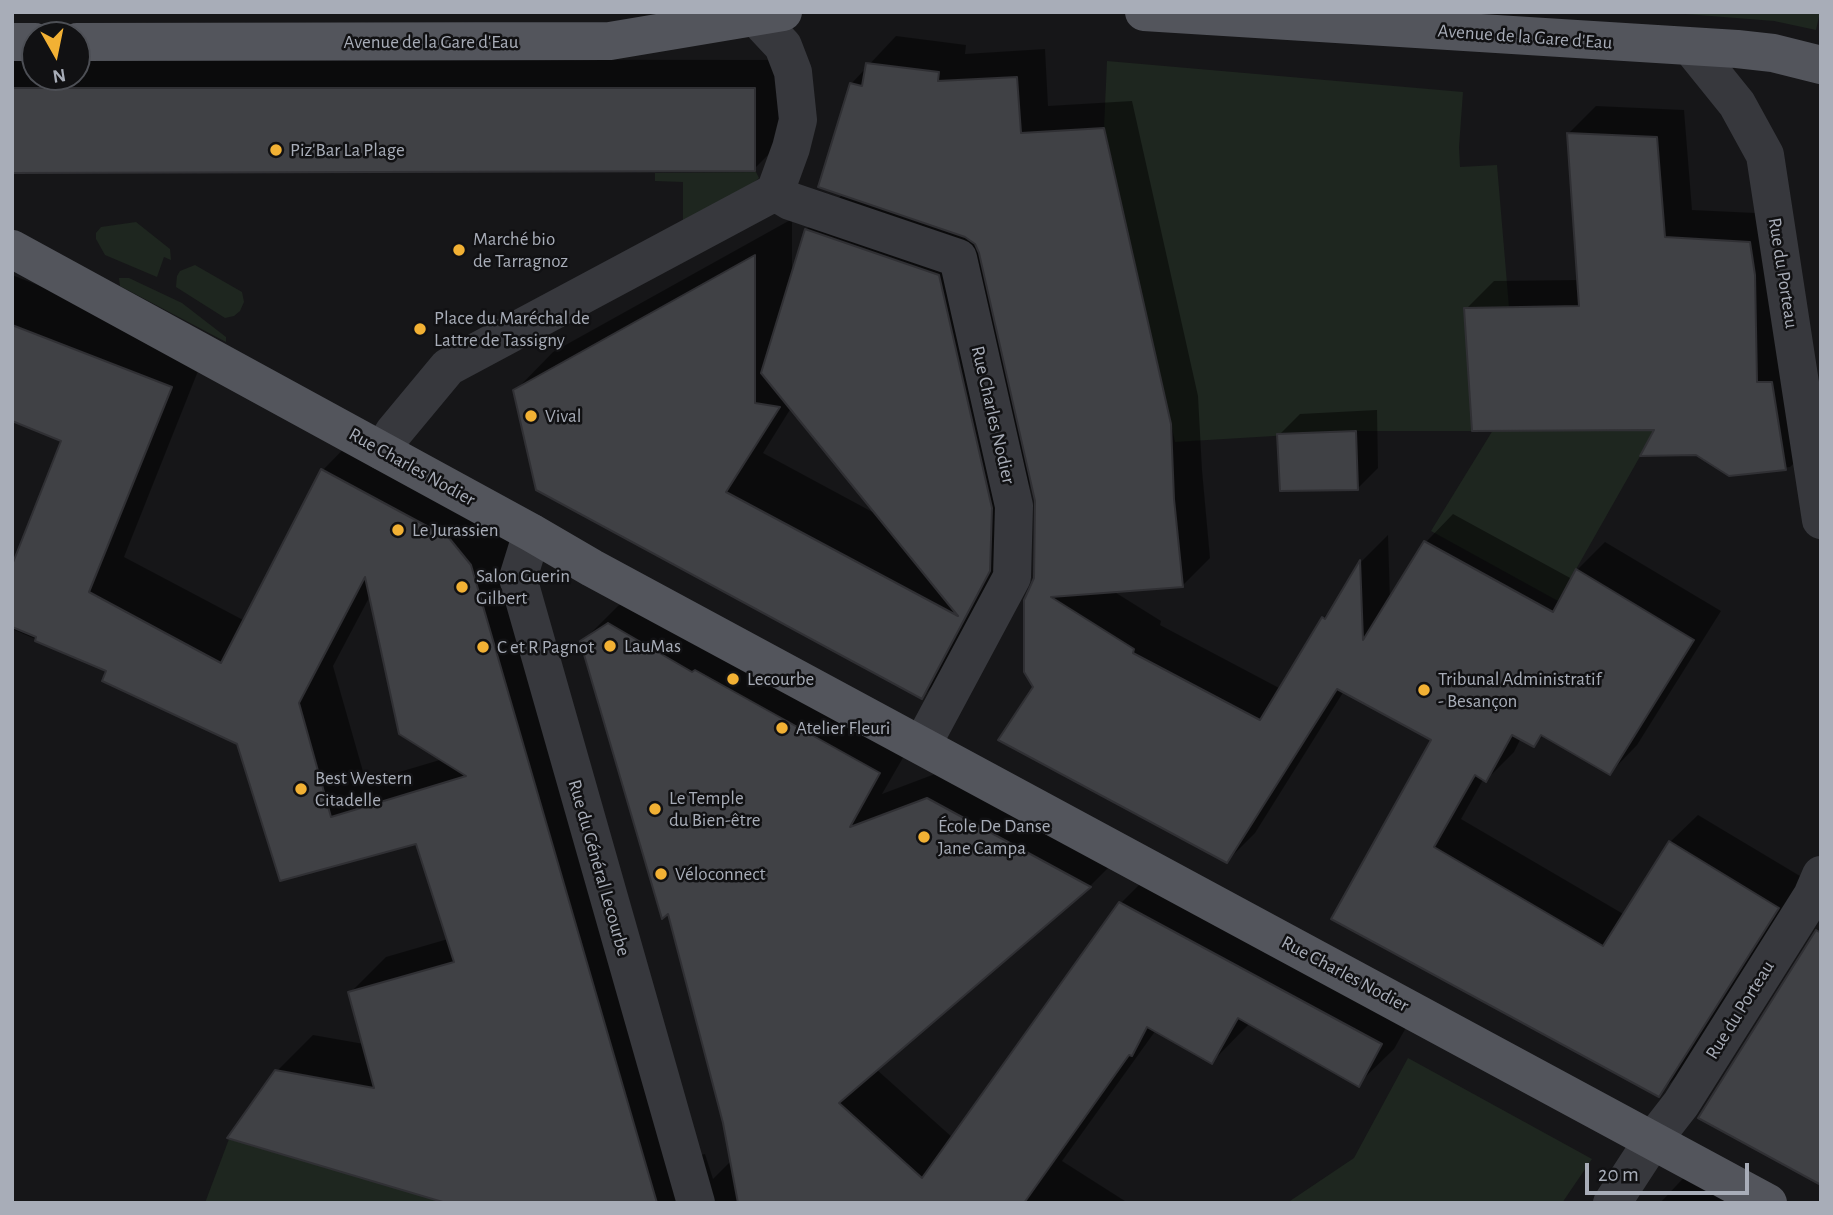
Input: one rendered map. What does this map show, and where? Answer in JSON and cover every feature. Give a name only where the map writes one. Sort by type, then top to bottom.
[{"type":"main road","name":"Avenue de la Gare d'Eau","points":[[1144,12],[1773,53],[1821,65]]},
{"type":"main road","name":"Avenue de la Gare d'Eau","points":[[91,42],[610,41],[769,14]]},
{"type":"main road","name":"Rue Charles Nodier","points":[[12,249],[592,568],[1768,1203]]},
{"type":"street","points":[[382,451],[394,432],[448,367],[775,192],[798,120],[793,72],[769,14]]},
{"type":"street","name":"Rue du Porteau","points":[[1691,47],[1737,104],[1765,155],[1821,520]]},
{"type":"street","name":"Rue Charles Nodier","points":[[775,192],[790,201],[958,258],[1014,506],[1012,578],[922,745]]},
{"type":"street","name":"Rue du Général Lecourbe","points":[[532,533],[518,578],[696,1203]]},
{"type":"street","name":"Rue du Porteau","points":[[1612,1203],[1653,1140],[1689,1092],[1812,896],[1821,875]]},
{"type":"shaded area","points":[[1660,12],[1820,12],[1816,30],[1774,21]]},
{"type":"shaded area","points":[[1107,61],[1463,92],[1460,167],[1497,165],[1509,307],[1464,308],[1472,431],[1356,431],[1175,442],[1104,128]]},
{"type":"shaded area","points":[[756,172],[759,178],[749,187],[683,221],[683,182],[655,181],[655,173]]},
{"type":"shaded area","points":[[136,222],[170,249],[171,260],[164,257],[157,277],[105,255],[96,239],[96,233],[101,227]]},
{"type":"shaded area","points":[[195,265],[242,292],[244,302],[240,311],[225,318],[176,287],[180,271]]},
{"type":"shaded area","points":[[119,278],[129,278],[182,303],[226,337],[226,342],[120,286]]},
{"type":"shaded area","points":[[1493,430],[1655,430],[1558,601],[1431,531]]},
{"type":"shaded area","points":[[1408,1058],[1592,1159],[1562,1203],[1287,1203],[1354,1158]]},
{"type":"shaded area","points":[[229,1139],[446,1203],[205,1203]]},
{"type":"building","points":[[866,63],[939,72],[938,81],[1017,77],[1021,133],[1104,128],[1171,424],[1174,499],[1183,587],[1051,597],[1134,649],[1133,653],[1260,720],[1360,560],[1363,640],[1424,541],[1553,612],[1576,569],[1694,640],[1610,775],[1541,735],[1534,747],[1512,735],[1486,782],[1475,775],[1434,847],[1603,946],[1669,841],[1779,908],[1659,1097],[1331,919],[1431,740],[1337,689],[1227,863],[998,740],[1033,687],[1024,672],[1024,600],[1034,578],[1035,501],[975,244],[965,237],[818,187],[850,83],[862,86]]},
{"type":"building","points":[[12,88],[21,88],[21,91],[91,91],[91,88],[755,88],[755,171],[12,173]]},
{"type":"building","points":[[1567,133],[1657,137],[1665,237],[1750,242],[1755,275],[1757,382],[1772,382],[1786,470],[1729,476],[1696,455],[1640,456],[1654,430],[1472,431],[1464,308],[1579,306]]},
{"type":"building","points":[[805,229],[939,275],[992,508],[990,571],[922,699],[536,490],[513,390],[755,255],[755,403],[780,407],[726,492],[958,616],[761,373]]},
{"type":"building","points":[[12,325],[172,387],[89,592],[221,663],[321,469],[449,538],[471,565],[657,1203],[446,1203],[227,1138],[275,1070],[374,1088],[348,992],[454,962],[416,844],[280,881],[237,744],[102,681],[106,671],[35,641],[36,637],[12,627],[12,565],[61,441],[12,421]],"holes":[[[365,577],[399,734],[466,776],[331,817],[299,703]]]},
{"type":"building","points":[[1356,431],[1358,490],[1280,491],[1277,434]]},
{"type":"building","points":[[608,623],[692,672],[695,670],[880,773],[850,827],[927,798],[1091,887],[839,1103],[922,1178],[1119,902],[1382,1044],[1359,1087],[1238,1018],[1212,1064],[1147,1027],[1132,1056],[1129,1055],[1024,1203],[738,1203],[723,1123],[668,914],[662,919],[580,641]]},
{"type":"building","points":[[1816,930],[1821,933],[1821,1185],[1698,1118]]},
{"type":"place","name":"Piz'Bar La Plage","points":[[276,150]]},
{"type":"place","name":"Marché bio de Tarragnoz","points":[[459,250]]},
{"type":"place","name":"Place du Maréchal de Lattre de Tassigny","points":[[420,329]]},
{"type":"place","name":"Vival","points":[[531,416]]},
{"type":"place","name":"Le Jurassien","points":[[398,530]]},
{"type":"place","name":"Salon Guerin Gilbert","points":[[462,587]]},
{"type":"place","name":"LauMas","points":[[610,646]]},
{"type":"place","name":"C et R Pagnot","points":[[483,647]]},
{"type":"place","name":"Lecourbe","points":[[733,679]]},
{"type":"place","name":"Tribunal Administratif - Besançon","points":[[1424,690]]},
{"type":"place","name":"Atelier Fleuri","points":[[782,728]]},
{"type":"place","name":"Best Western Citadelle","points":[[301,789]]},
{"type":"place","name":"Le Temple du Bien-être","points":[[655,809]]},
{"type":"place","name":"École De Danse Jane Campa","points":[[924,837]]},
{"type":"place","name":"Véloconnect","points":[[661,874]]}]
